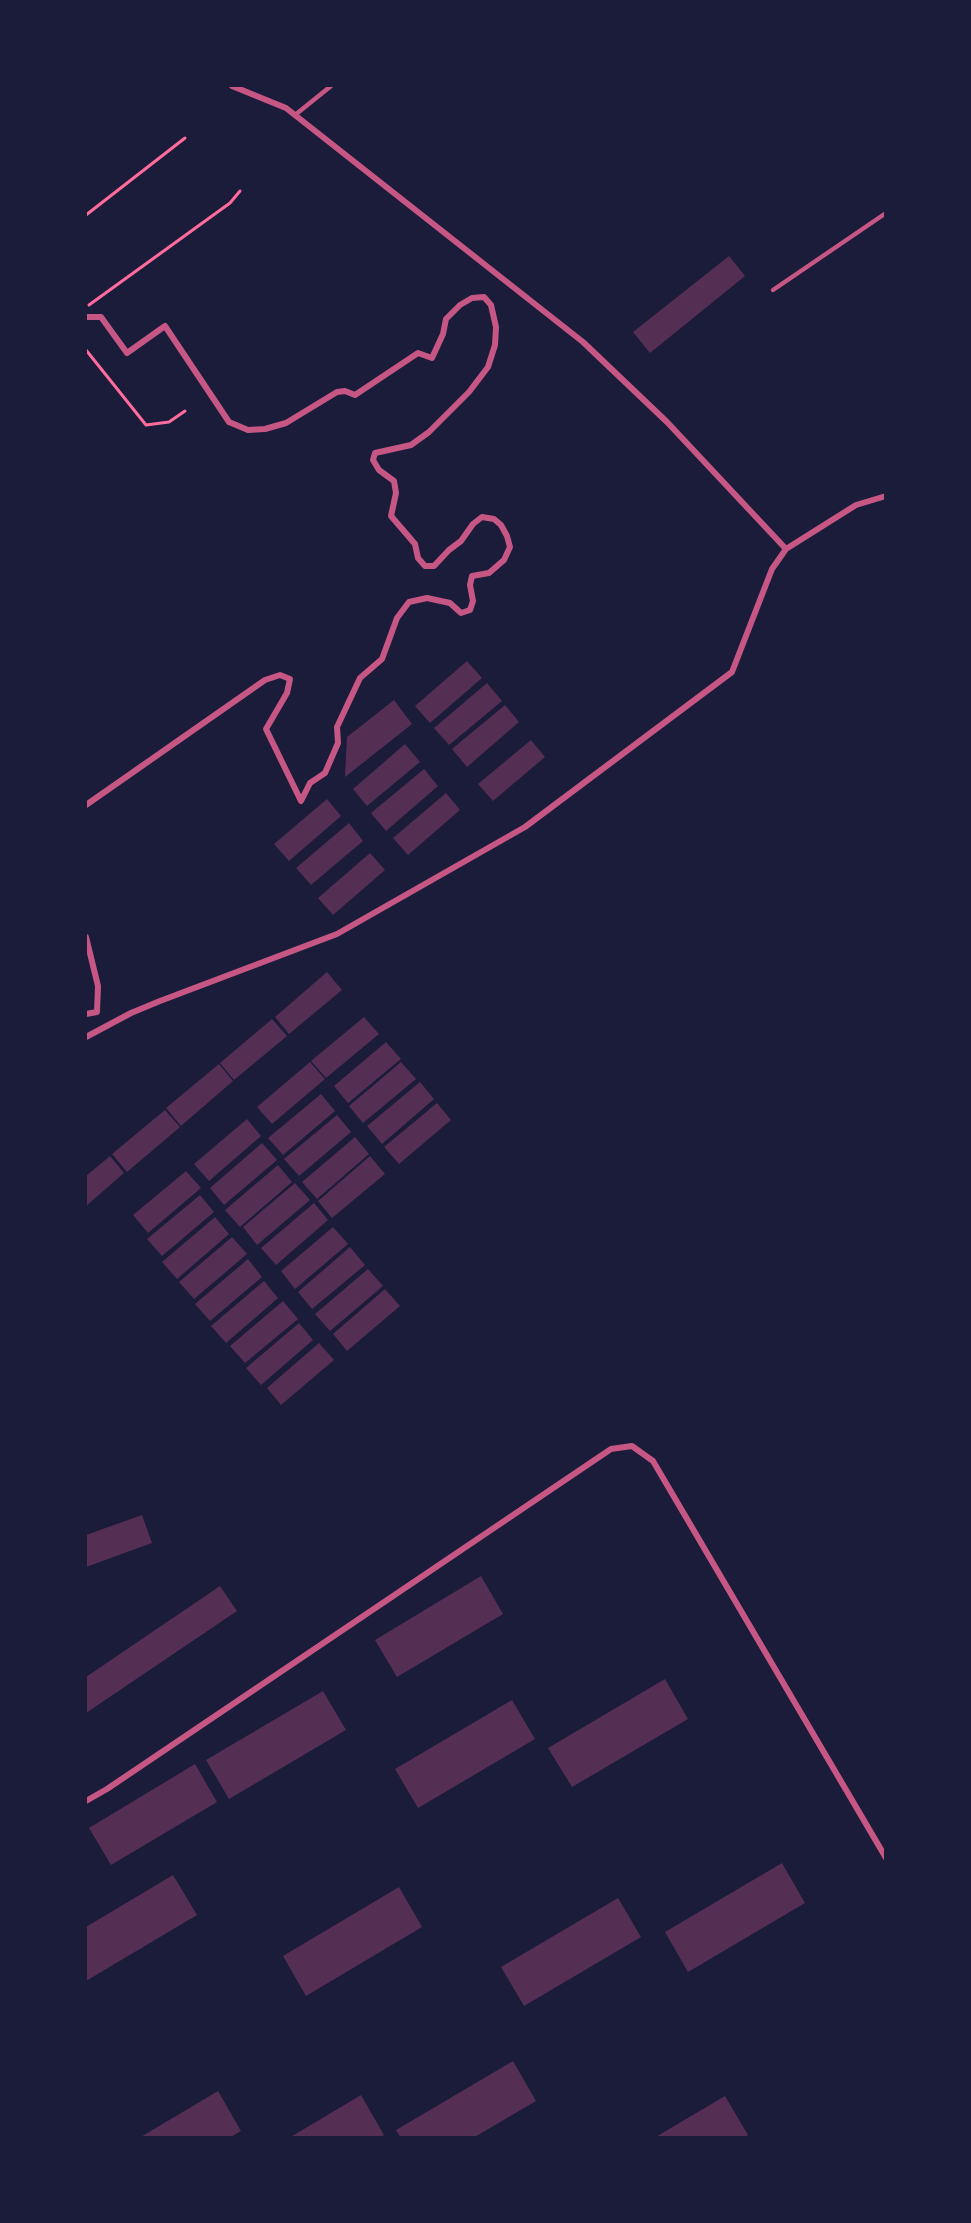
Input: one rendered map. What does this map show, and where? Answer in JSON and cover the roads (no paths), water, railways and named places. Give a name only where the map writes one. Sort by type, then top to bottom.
[{"type":"street","points":[[232,86],[286,108],[583,342],[667,422],[786,549]]},
{"type":"street","points":[[86,317],[101,317],[128,353],[165,326],[229,422],[248,430],[266,429],[286,423],[337,392],[345,391],[355,395],[418,353],[432,358],[443,334],[446,319],[460,305],[472,298],[484,297],[491,305],[496,327],[495,345],[488,367],[469,392],[429,432],[411,444],[375,453],[373,460],[379,470],[394,482],[396,493],[391,516],[414,544],[418,558],[425,566],[434,566],[482,517],[494,519],[501,525],[510,548],[504,560],[489,573],[472,576],[470,585],[473,602],[470,610],[461,613],[450,603],[427,598],[409,602],[397,618],[382,659],[360,678],[337,728],[338,743],[325,772],[310,783],[300,801],[266,729],[287,693],[290,679],[280,675],[266,680],[86,805]]},
{"type":"street","points":[[86,1037],[131,1013],[160,1001],[337,934],[525,827],[732,672],[772,569],[786,549],[856,505],[885,496]]},
{"type":"street","points":[[86,938],[98,986],[97,1012],[86,1014]]},
{"type":"street","points":[[86,1801],[117,1783],[610,1449],[632,1446],[653,1461],[885,1858]]},
{"type":"lane","points":[[295,115],[331,86]]},
{"type":"lane","points":[[773,290],[885,213]]}]
